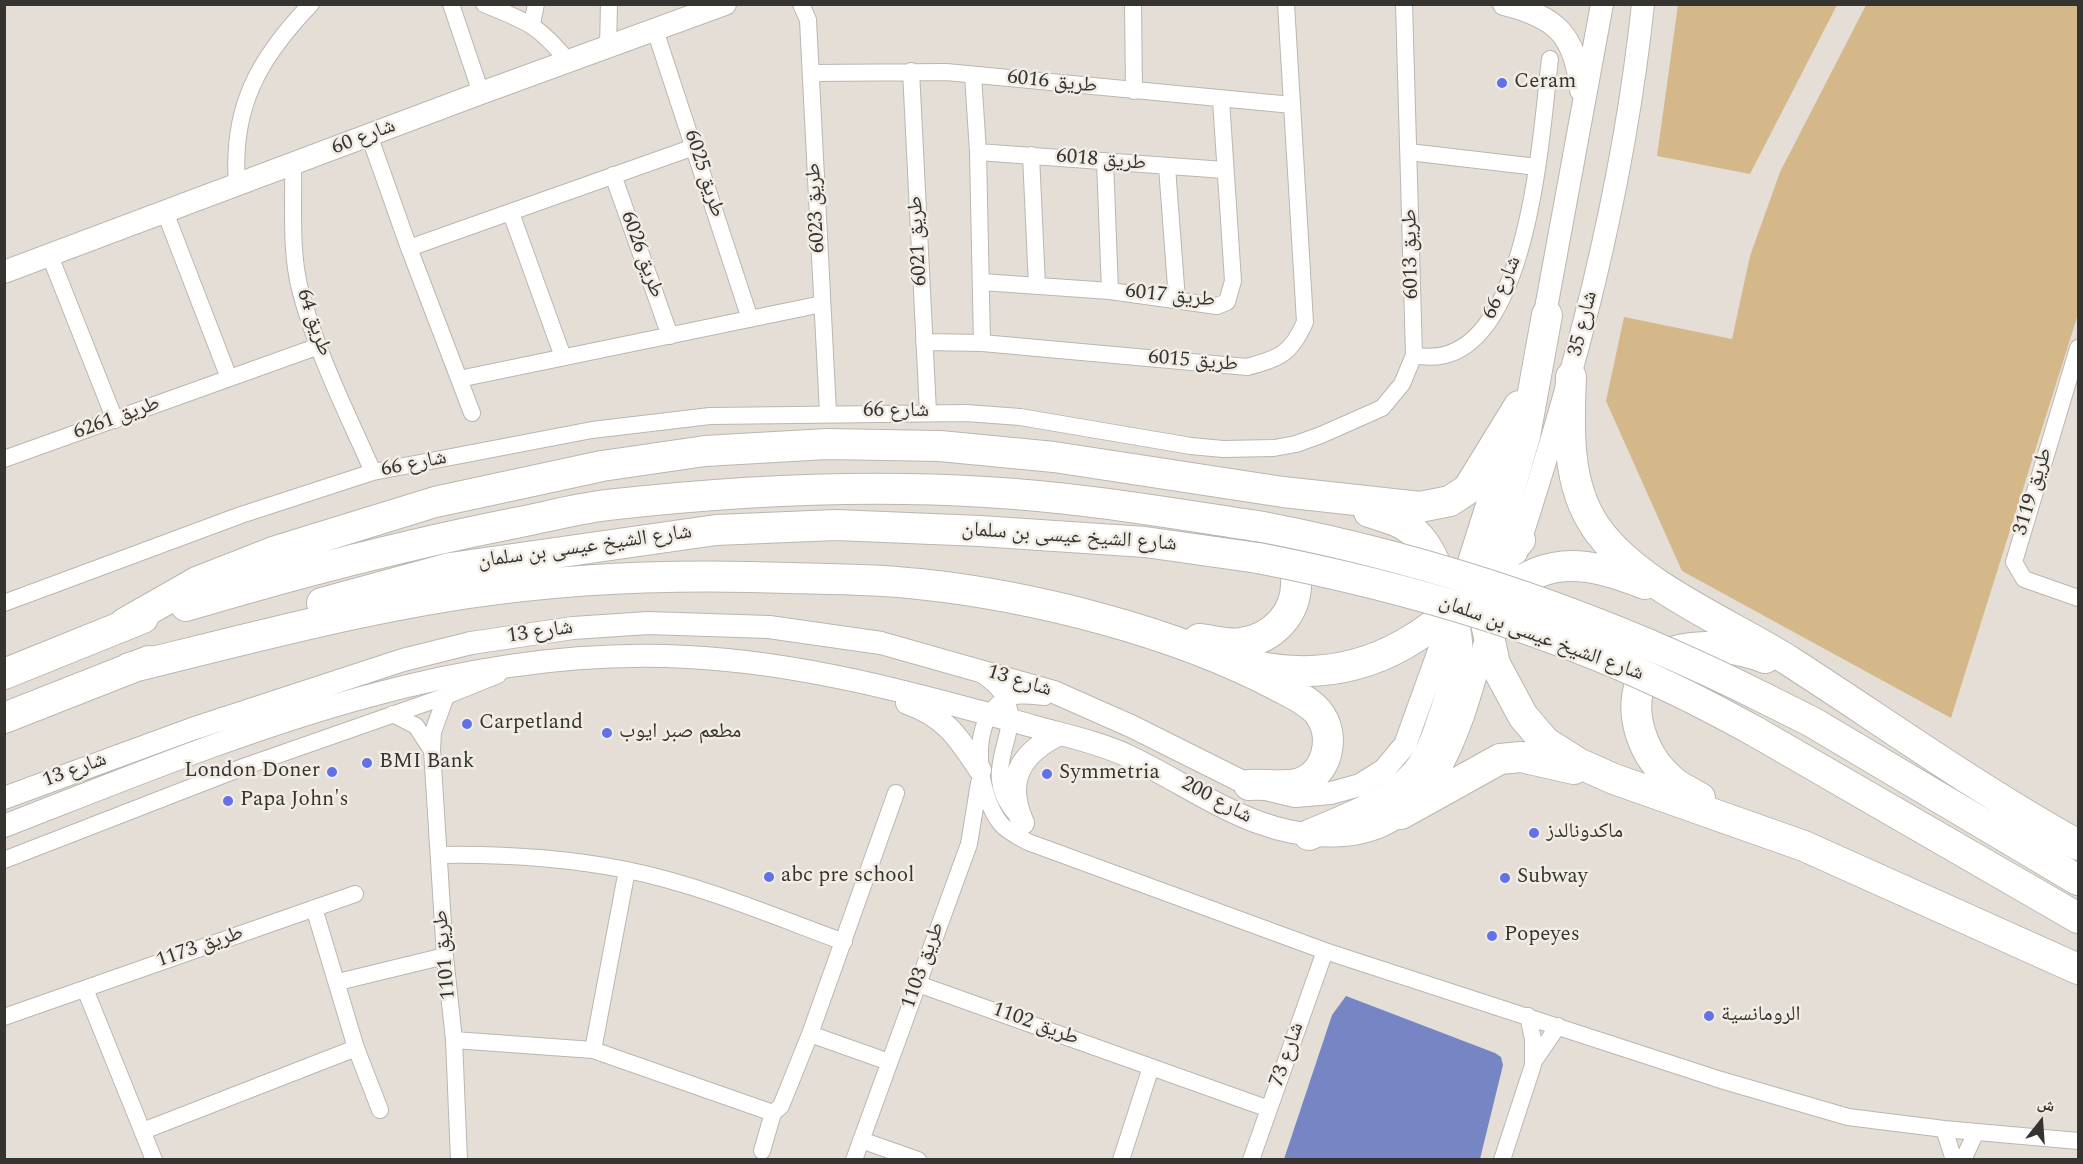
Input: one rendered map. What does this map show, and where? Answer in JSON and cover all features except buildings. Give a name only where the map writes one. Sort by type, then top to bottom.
[{"type":"highway","points":[[1547,315],[1526,436],[1489,605],[1495,664],[1530,725],[1553,747],[1578,763],[1614,779]]},
{"type":"highway","points":[[1571,376],[1569,434],[1574,467],[1582,500],[1594,526],[1612,547],[1638,570],[1783,657],[1953,771],[2079,845]]},
{"type":"highway","points":[[125,624],[197,582],[287,547],[435,502],[602,466],[705,451],[827,444],[940,446],[1054,457],[1283,492],[1420,507],[1450,501],[1468,489],[1480,474],[1519,406]]},
{"type":"highway","points":[[1148,633],[1240,644],[1279,626],[1293,608],[1297,585],[1295,550],[1278,522],[1255,506],[1224,492],[1163,472]]},
{"type":"highway","name":"شارع الشيخ عيسى بن سلمان","points":[[4,674],[125,624],[297,572],[452,536],[604,506],[726,495],[833,489],[984,491],[1069,499],[1263,527],[1414,561],[1565,610],[1704,668],[1812,722],[2079,880]]},
{"type":"highway","points":[[1283,492],[1370,512],[1396,521],[1413,531],[1435,559],[1450,633],[1459,654],[1456,682],[1436,742],[1415,775],[1388,798],[1309,835]]},
{"type":"highway","name":"شارع الشيخ عيسى بن سلمان","points":[[4,718],[129,668],[291,612],[450,568],[716,530],[836,525],[1145,542],[1258,558],[1368,582],[1469,611],[1666,685],[1756,732],[2079,918]]},
{"type":"highway","points":[[1489,605],[1520,540]]},
{"type":"highway","points":[[1222,660],[1284,672],[1331,670],[1376,659],[1426,632],[1450,633],[1528,575],[1559,565],[1591,566],[1682,598]]},
{"type":"highway","points":[[129,668],[302,625],[469,593],[657,576],[722,575],[919,584],[1024,601],[1148,633],[1222,660],[1299,697],[1317,711],[1327,726],[1329,744],[1325,762],[1313,775],[1298,784],[1250,785]]},
{"type":"highway","points":[[1746,824],[1676,784],[1652,759],[1640,733],[1637,719],[1637,703],[1645,673],[1654,664],[1674,652],[1723,647],[1764,657],[1845,699]]},
{"type":"highway","points":[[1401,814],[1500,759],[1521,757],[1547,762],[1614,779],[1804,846],[2079,969]]},
{"type":"street","points":[[237,185],[236,140],[247,92],[281,37],[311,4]]},
{"type":"street","points":[[451,4],[481,93]]},
{"type":"street","points":[[484,4],[532,24],[548,36],[568,61]]},
{"type":"street","points":[[532,24],[536,4]]},
{"type":"street","points":[[608,47],[609,4]]},
{"type":"street","name":"شارع 60","points":[[4,272],[725,4]]},
{"type":"street","name":"طريق 6023","points":[[801,4],[808,20],[828,413]]},
{"type":"street","points":[[1133,4],[1134,91]]},
{"type":"street","name":"طريق 6015","points":[[924,342],[982,343],[1247,367],[1277,359],[1296,343],[1305,322],[1286,4]]},
{"type":"street","name":"طريق 6013","points":[[1404,4],[1414,355]]},
{"type":"street","name":"شارع 35","points":[[1450,633],[1547,315],[1602,4]]},
{"type":"street","name":"شارع 35","points":[[1520,540],[1571,376],[1616,194],[1635,76],[1643,4]]},
{"type":"street","points":[[1504,5],[1528,11],[1554,24],[1568,39],[1578,62],[1584,112]]},
{"type":"street","name":"طريق 6025","points":[[655,30],[750,319]]},
{"type":"street","name":"شارع 66","points":[[4,603],[241,515],[373,472],[592,430],[710,416],[928,412],[1020,417],[1191,446],[1223,449],[1274,448],[1296,444],[1322,435],[1382,408],[1402,384],[1414,355],[1436,358],[1460,350],[1484,329],[1506,290],[1520,250],[1537,167],[1550,59]]},
{"type":"street","name":"طريق 6016","points":[[811,73],[911,71],[973,75],[1292,105]]},
{"type":"street","name":"طريق 6021","points":[[911,71],[928,412]]},
{"type":"street","points":[[973,75],[978,152],[982,343]]},
{"type":"street","name":"طريق 6017","points":[[982,282],[1110,291],[1217,306],[1227,302],[1233,281],[1221,100]]},
{"type":"street","points":[[369,135],[472,413]]},
{"type":"street","points":[[409,248],[694,147]]},
{"type":"street","name":"طريق 6018","points":[[978,152],[1224,170]]},
{"type":"street","points":[[1409,152],[1537,167]]},
{"type":"street","points":[[1031,155],[1037,286]]},
{"type":"street","points":[[1106,161],[1110,291]]},
{"type":"street","name":"طريق 64","points":[[293,165],[295,254],[299,288],[319,346],[373,472]]},
{"type":"street","points":[[1167,167],[1178,300]]},
{"type":"street","name":"طريق 6026","points":[[613,175],[670,336]]},
{"type":"street","points":[[165,212],[229,378]]},
{"type":"street","points":[[511,213],[563,357]]},
{"type":"street","points":[[50,256],[115,420]]},
{"type":"street","points":[[459,378],[822,304]]},
{"type":"street","name":"طريق 6261","points":[[4,459],[319,346]]},
{"type":"street","name":"طريق 3119","points":[[2079,348],[2014,562],[2024,579],[2079,598]]},
{"type":"street","name":"شارع 200","points":[[1002,711],[1060,734],[1121,753],[1171,777],[1219,807],[1263,825],[1309,835],[1346,836],[1377,827],[1401,814],[1428,791],[1447,758],[1489,605]]},
{"type":"street","name":"شارع 13","points":[[4,798],[192,729],[404,660],[471,644],[573,628],[648,623],[769,627],[881,643],[969,666],[1054,692],[1090,707]]},
{"type":"street","name":"شارع 200","points":[[1002,711],[1026,695],[1090,707],[1250,785],[1295,796],[1331,793],[1360,785],[1384,770],[1404,745],[1450,633]]},
{"type":"street","name":"شارع 13","points":[[4,826],[196,751],[404,685],[524,664],[640,656],[734,661],[806,670],[1002,711]]},
{"type":"street","points":[[734,661],[747,674],[836,687],[895,699],[929,711],[953,730],[980,770],[991,807],[1002,825],[1028,842],[1325,951],[1721,1080],[1848,1117],[1944,1129],[2079,1141]]},
{"type":"street","points":[[4,860],[246,766],[446,696],[524,664]]},
{"type":"street","points":[[969,666],[992,682],[1002,711],[999,782],[1008,803],[1023,823],[1064,856]]},
{"type":"street","name":"طريق 1101","points":[[446,696],[433,732],[432,750],[445,956],[454,1040],[459,1160]]},
{"type":"street","points":[[980,770],[981,743],[1002,711]]},
{"type":"street","points":[[393,714],[416,726],[432,750]]},
{"type":"street","points":[[1023,823],[1014,803],[1014,786],[1018,771],[1043,742],[1060,734]]},
{"type":"street","name":"طريق 1103","points":[[854,1160],[969,844],[979,795],[980,770]]},
{"type":"street","points":[[762,1151],[773,1113],[781,1106],[810,1034],[896,793]]},
{"type":"street","points":[[440,855],[486,854],[627,870],[733,901],[844,942]]},
{"type":"street","points":[[593,1050],[627,870]]},
{"type":"street","name":"طريق 1173","points":[[4,1017],[355,894]]},
{"type":"street","points":[[314,908],[356,1048],[380,1110]]},
{"type":"street","name":"شارع 73","points":[[1251,1160],[1325,951]]},
{"type":"street","points":[[338,982],[445,956]]},
{"type":"street","name":"طريق 1102","points":[[918,984],[1269,1109]]},
{"type":"street","points":[[85,989],[154,1160]]},
{"type":"street","points":[[1528,1016],[1533,1039],[1533,1065]]},
{"type":"street","points":[[1503,1160],[1533,1065],[1558,1026]]},
{"type":"street","points":[[810,1034],[889,1062]]},
{"type":"street","points":[[454,1040],[593,1050],[773,1113]]},
{"type":"street","points":[[143,1131],[356,1048]]},
{"type":"street","points":[[1121,1160],[1151,1067]]},
{"type":"street","points":[[1944,1129],[1954,1160]]},
{"type":"street","points":[[1963,1160],[1976,1132]]},
{"type":"street","points":[[861,1140],[918,1160]]},
{"type":"shaded area","points":[[1678,5],[1837,5],[1750,174],[1657,156]]},
{"type":"shaded area","points":[[1866,5],[2078,5],[2078,314],[1951,718],[1682,571],[1606,401],[1624,317],[1732,339],[1750,256],[1780,172]]},
{"type":"water","points":[[1346,996],[1501,1057],[1503,1065],[1480,1159],[1284,1159],[1332,1015]]},
{"type":"place","name":"Ceram","points":[[1502,83]]},
{"type":"place","name":"Carpetland","points":[[467,724]]},
{"type":"place","name":"مطعم صبر ايوب","points":[[607,733]]},
{"type":"place","name":"BMI Bank","points":[[367,763]]},
{"type":"place","name":"London Doner","points":[[332,772]]},
{"type":"place","name":"Symmetria","points":[[1047,774]]},
{"type":"place","name":"Papa John's","points":[[228,801]]},
{"type":"place","name":"ماكدونالدز","points":[[1534,833]]},
{"type":"place","name":"abc pre school","points":[[769,877]]},
{"type":"place","name":"Subway","points":[[1505,878]]},
{"type":"place","name":"Popeyes","points":[[1492,936]]},
{"type":"place","name":"الرومانسية","points":[[1709,1016]]}]
